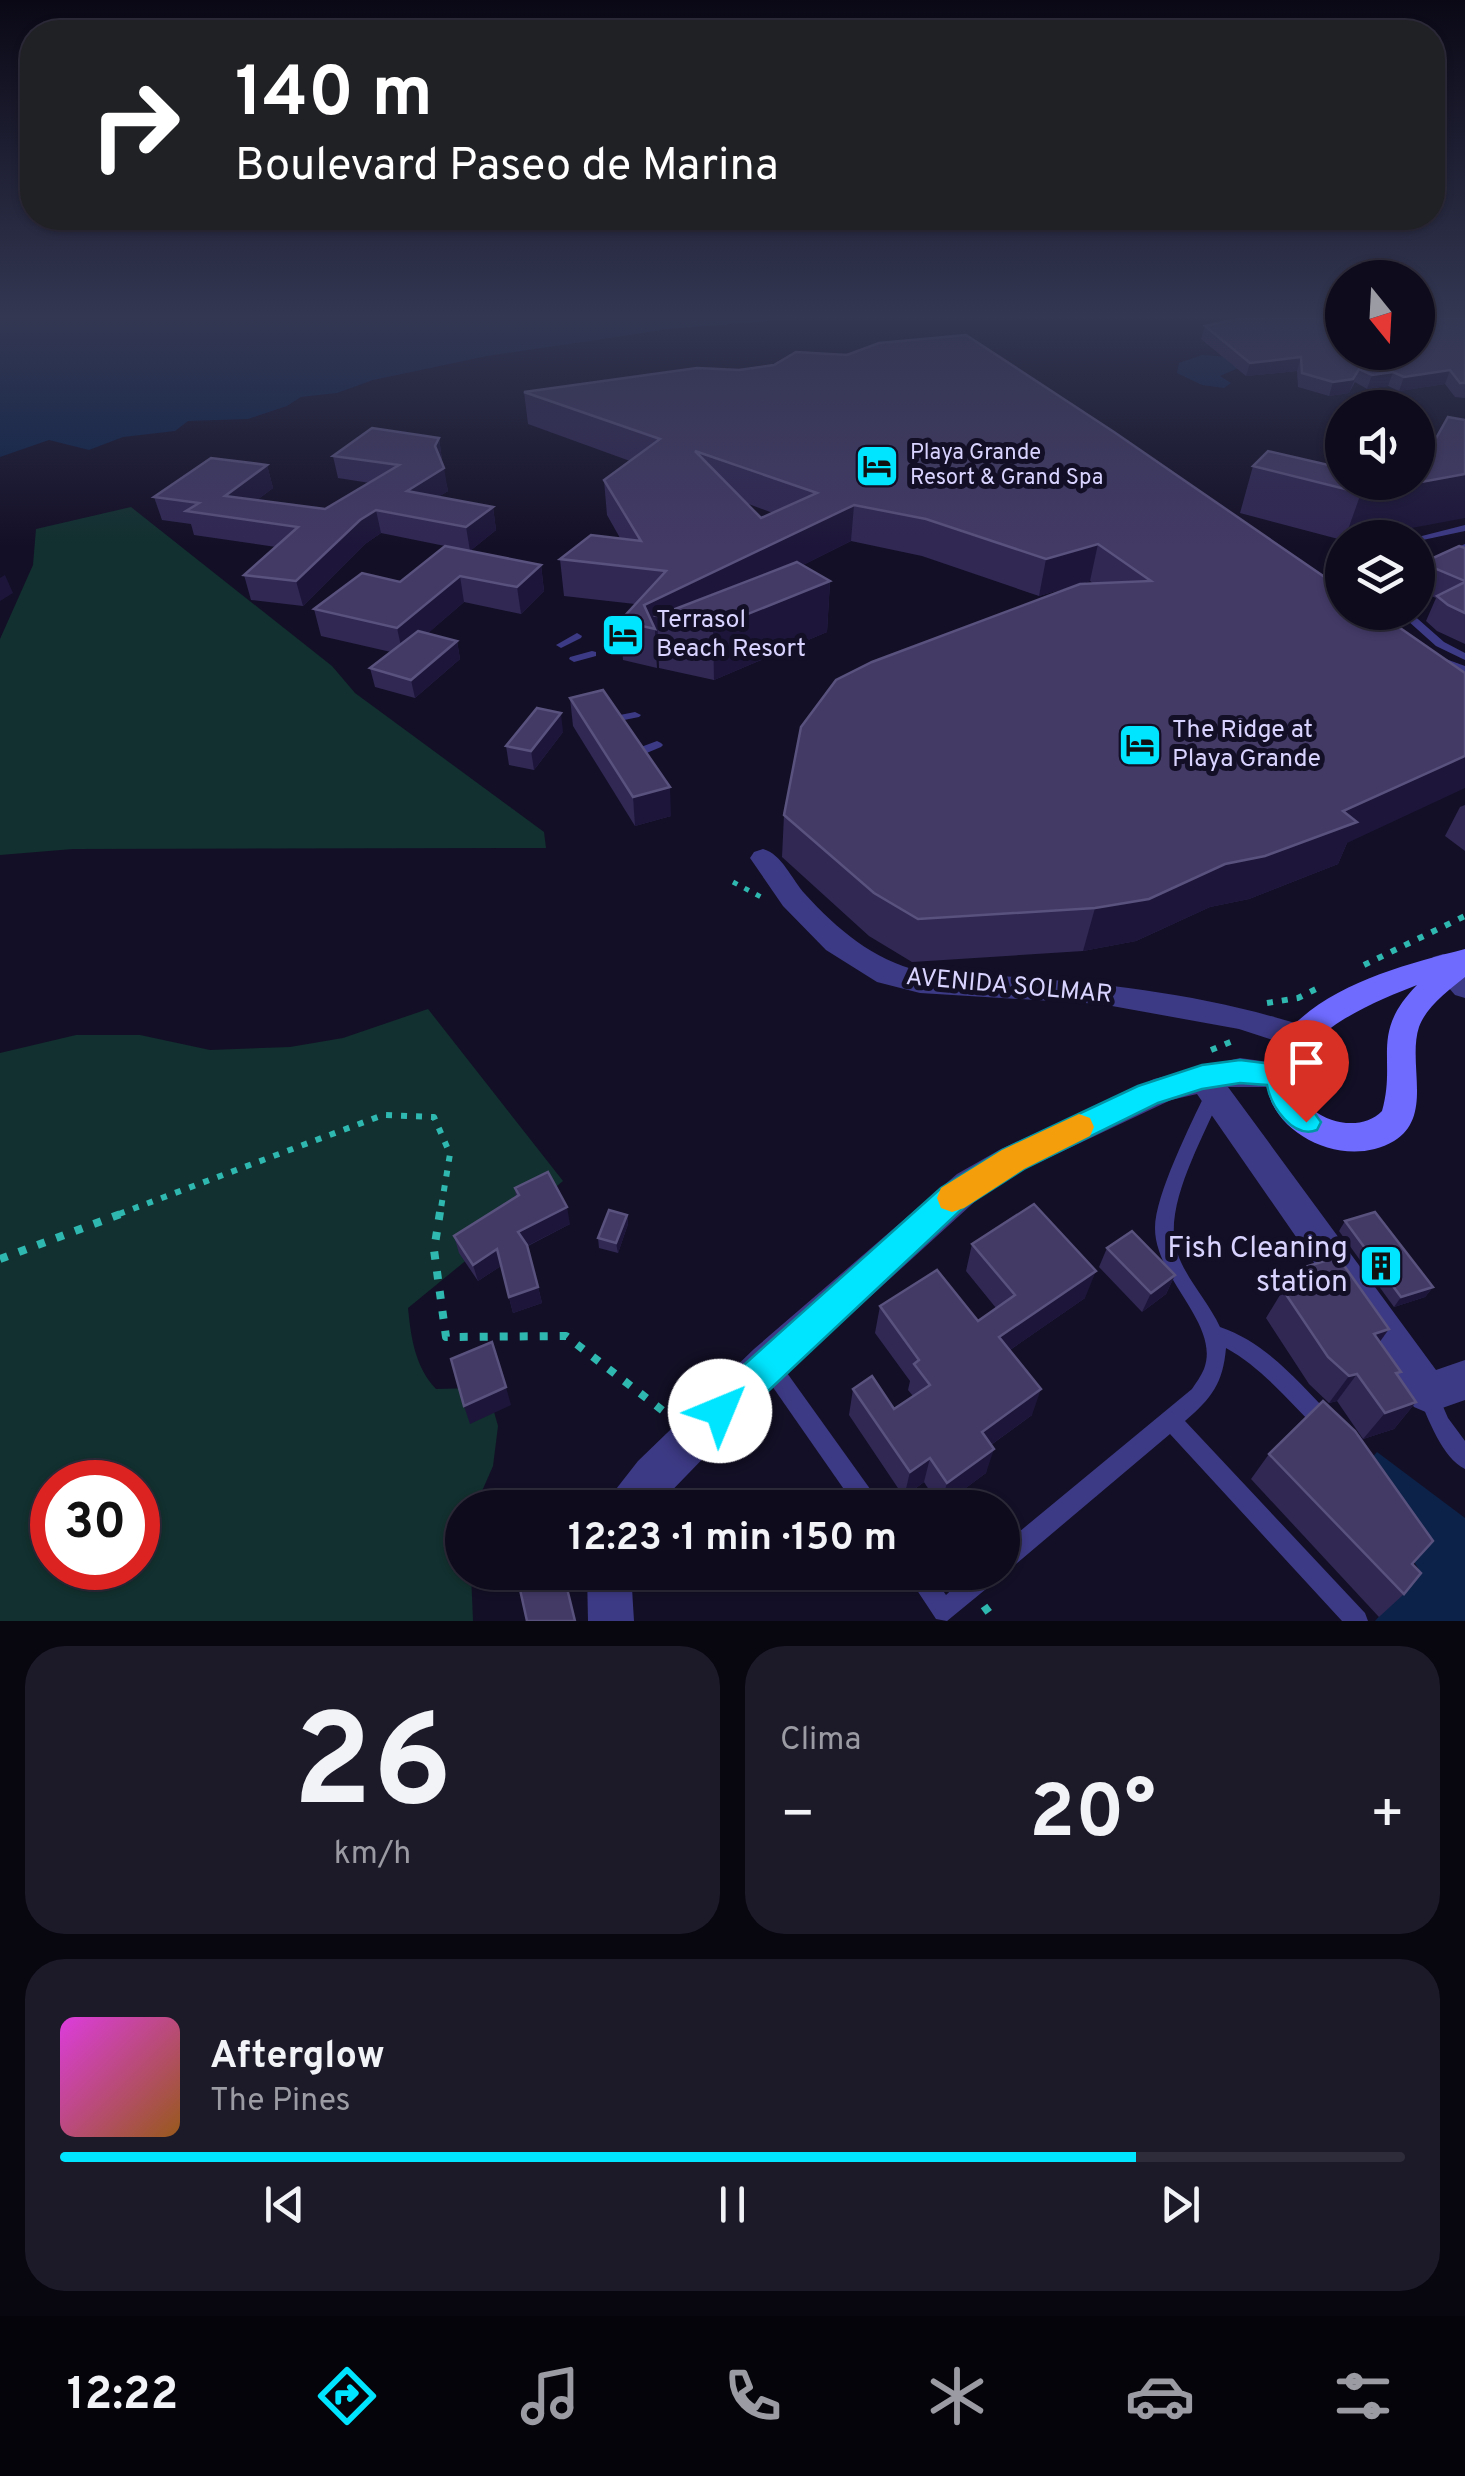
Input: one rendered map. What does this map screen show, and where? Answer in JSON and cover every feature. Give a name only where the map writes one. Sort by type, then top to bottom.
[{"type":"main road","points":[[1458,969],[1407,1018],[1399,1046],[1400,1104],[1395,1120],[1384,1131],[1368,1138],[1348,1138],[1322,1131],[1306,1122],[1287,1101],[1279,1074],[1289,1050],[1300,1037],[1329,1015],[1412,973],[1458,969]]},
{"type":"street","name":"AVENIDA SOLMAR","points":[[763,858],[793,899],[836,943],[887,974],[931,983],[1013,984],[1102,992],[1240,1017],[1300,1037]]},
{"type":"street","points":[[642,1490],[768,1364],[969,1184],[1132,1102],[1207,1074],[1279,1074]]},
{"type":"street","points":[[1207,1074],[1428,1393],[1465,1380]]},
{"type":"street","points":[[610,1590],[611,1621]]},
{"type":"lane","points":[[1435,535],[1465,528]]},
{"type":"lane","points":[[1435,546],[1448,552]]},
{"type":"lane","points":[[1435,558],[1465,547]]},
{"type":"lane","points":[[1424,630],[1465,657]]},
{"type":"lane","points":[[561,645],[578,636]]},
{"type":"lane","points":[[574,659],[592,654]]},
{"type":"lane","points":[[1434,655],[1465,670]]},
{"type":"lane","points":[[614,719],[635,714]]},
{"type":"lane","points":[[637,752],[657,745]]},
{"type":"lane","points":[[1020,1546],[1211,1382],[1216,1366],[1214,1334],[1172,1260],[1164,1230],[1207,1074]]},
{"type":"lane","points":[[1214,1334],[1236,1342],[1257,1357],[1339,1436]]},
{"type":"lane","points":[[768,1364],[857,1490]]},
{"type":"lane","points":[[1428,1393],[1441,1425],[1465,1460]]},
{"type":"lane","points":[[1171,1420],[1358,1621]]},
{"type":"lane","points":[[929,1590],[944,1611],[968,1590]]},
{"type":"path","points":[[733,882],[767,900]]},
{"type":"path","points":[[1350,972],[1465,916]]},
{"type":"path","points":[[1262,1004],[1298,998],[1332,980]]},
{"type":"path","points":[[1207,1074],[1237,1040],[1229,1032]]},
{"type":"path","points":[[0,1258],[383,1115],[434,1117],[450,1154],[434,1250],[446,1337],[566,1336],[645,1399]]},
{"type":"green space","points":[[131,507],[332,666],[355,693],[544,832],[546,848],[73,849],[0,855],[0,639],[33,565],[36,529]]},
{"type":"green space","points":[[428,1009],[563,1181],[408,1308],[415,1352],[429,1380],[436,1389],[476,1388],[489,1394],[498,1426],[493,1466],[482,1490],[445,1490],[445,1590],[472,1590],[473,1621],[0,1621],[0,1053],[76,1035],[140,1035],[210,1050],[290,1047],[343,1038]]},
{"type":"water","points":[[0,395],[322,395],[301,397],[248,419],[188,421],[175,431],[123,437],[89,450],[49,440],[0,457]]},
{"type":"water","points":[[1377,1452],[1465,1518],[1465,1621],[1375,1621],[1420,1571],[1357,1474]]},
{"type":"building","points":[[532,395],[1057,395],[1325,577],[1325,630],[1403,630],[1465,673],[1465,756],[1343,811],[1357,822],[1265,856],[1225,864],[1149,899],[1095,908],[918,919],[874,893],[784,815],[801,727],[836,680],[872,662],[1080,584],[1151,581],[1098,544],[1046,559],[926,519],[854,505],[644,605],[655,629],[620,621],[666,571],[560,559],[591,535],[641,541],[604,480],[660,439]],"holes":[[[695,451],[817,493],[761,518]]]},
{"type":"building","points":[[1448,417],[1465,420],[1465,474],[1435,479],[1435,440]]},
{"type":"building","points":[[372,428],[439,438],[435,446],[444,468],[407,491],[493,507],[466,527],[376,510],[360,520],[296,581],[244,575],[298,527],[186,511],[199,503],[154,497],[211,458],[267,465],[225,496],[325,509],[399,465],[333,456]]},
{"type":"building","points":[[1268,451],[1325,464],[1325,484],[1253,466]]},
{"type":"building","points":[[445,546],[541,565],[517,587],[460,576],[397,628],[314,609],[362,573],[400,582]]},
{"type":"building","points":[[1459,546],[1465,548],[1465,581],[1435,568],[1435,557]]},
{"type":"building","points":[[797,562],[830,581],[713,628],[657,616]]},
{"type":"building","points":[[1465,582],[1465,613],[1437,596]]},
{"type":"building","points":[[418,631],[457,641],[411,680],[370,668]]},
{"type":"building","points":[[603,690],[670,787],[633,797],[570,698]]},
{"type":"building","points":[[537,708],[561,713],[531,751],[506,746]]},
{"type":"building","points":[[548,1172],[567,1207],[518,1232],[527,1245],[538,1287],[509,1297],[497,1249],[473,1265],[454,1236],[519,1195],[515,1188]]},
{"type":"building","points":[[1034,1204],[1096,1271],[999,1337],[1041,1389],[982,1432],[994,1449],[947,1483],[930,1458],[910,1472],[853,1389],[872,1376],[894,1409],[930,1385],[914,1364],[919,1360],[880,1306],[937,1270],[978,1321],[1015,1295],[972,1244]]},
{"type":"building","points":[[609,1210],[627,1215],[616,1243],[598,1238]]},
{"type":"building","points":[[1375,1212],[1433,1287],[1401,1297],[1345,1221]]},
{"type":"building","points":[[1132,1231],[1175,1275],[1151,1293],[1107,1248]]},
{"type":"building","points":[[1338,1257],[1389,1329],[1374,1334],[1401,1372],[1396,1373],[1416,1402],[1385,1413],[1357,1374],[1349,1376],[1328,1357],[1283,1290],[1315,1280],[1305,1267]]},
{"type":"building","points":[[492,1342],[506,1387],[464,1406],[451,1359]]},
{"type":"building","points":[[1323,1401],[1355,1431],[1433,1541],[1412,1564],[1421,1573],[1404,1594],[1269,1454]]},
{"type":"building","points":[[520,1590],[567,1590],[575,1621],[527,1621]]},
{"type":"slow traffic","points":[[952,1198],[1013,1159],[1079,1127]]},
{"type":"place","name":"Playa Grande Resort & Grand Spa","points":[[877,466]]},
{"type":"place","name":"Terrasol Beach Resort","points":[[623,635]]},
{"type":"place","name":"The Ridge at Playa Grande","points":[[1140,745]]},
{"type":"place","name":"Fish Cleaning station","points":[[1381,1266]]},
{"type":"route","points":[[720,1411],[952,1198],[1013,1159],[1148,1094],[1202,1077],[1240,1072],[1279,1074],[1283,1094],[1306,1122]]}]
